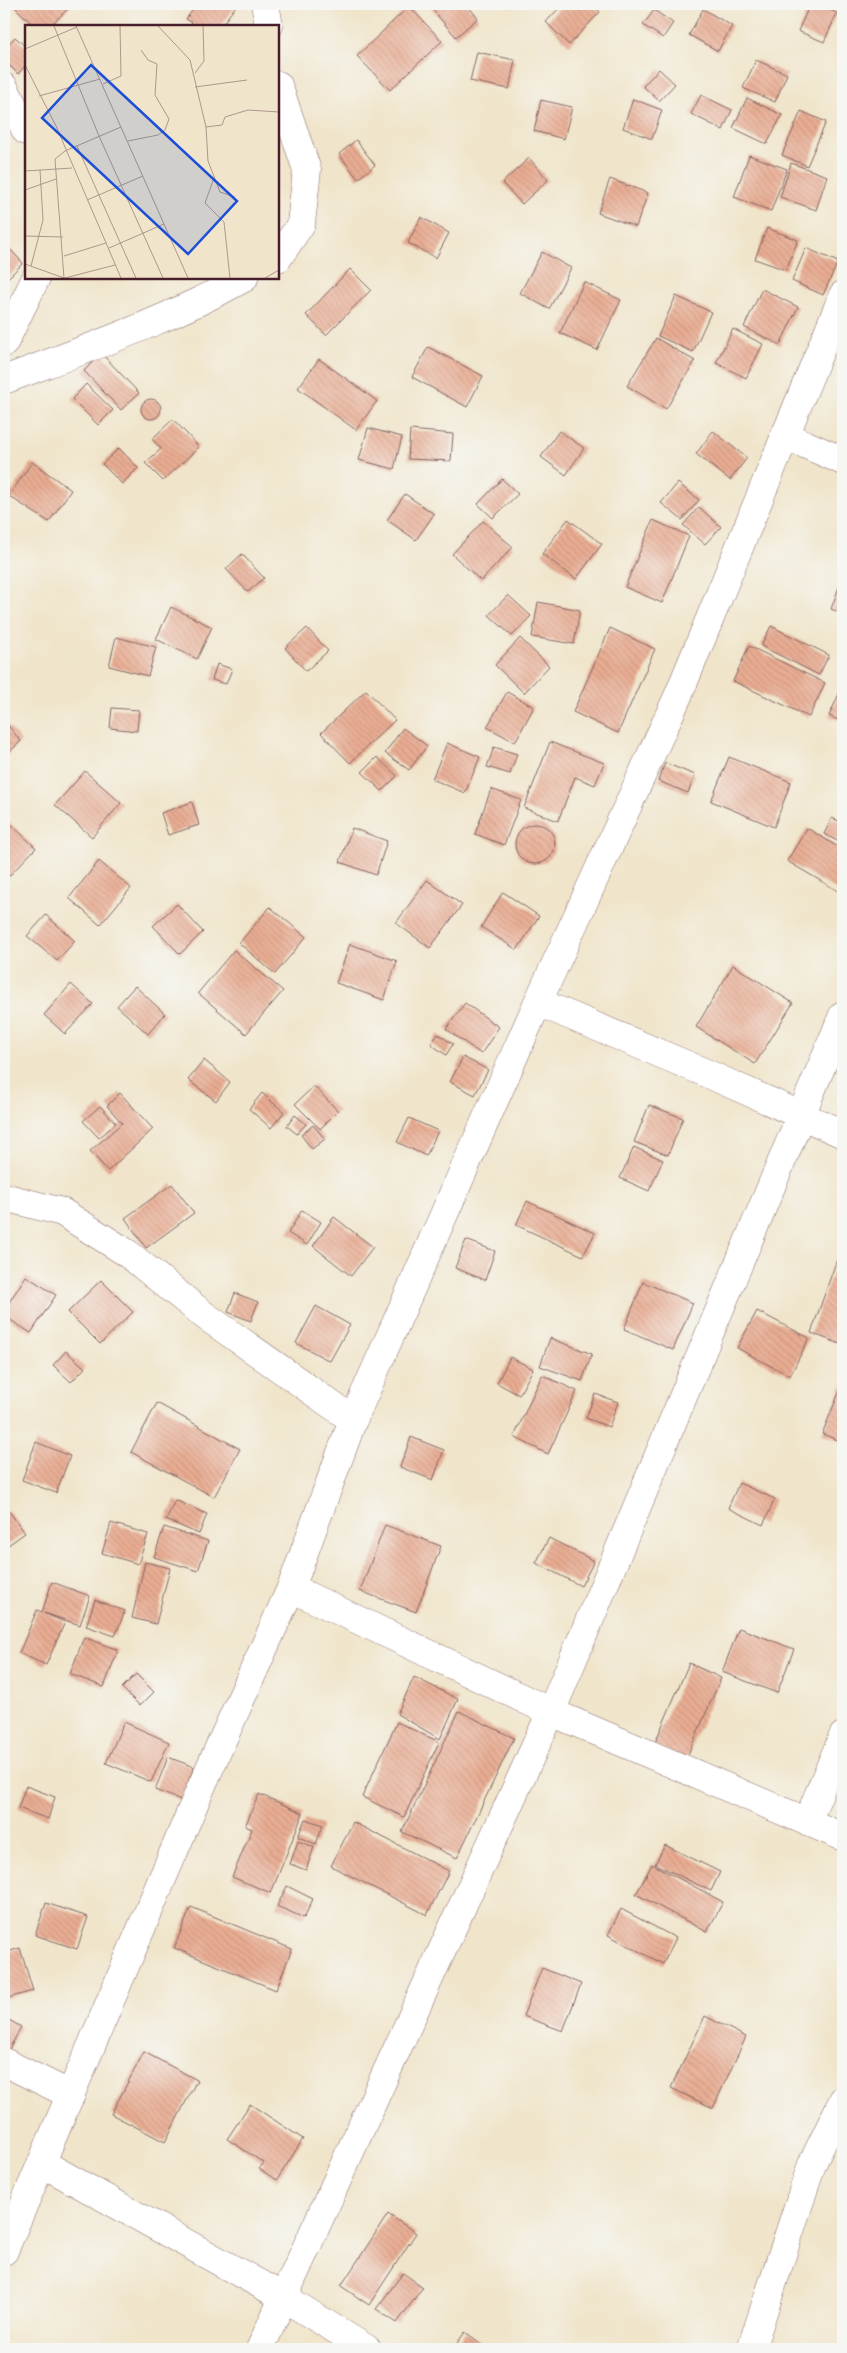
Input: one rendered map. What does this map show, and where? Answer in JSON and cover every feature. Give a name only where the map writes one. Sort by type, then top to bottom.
[{"type":"street","points":[[265,4],[269,25]]},
{"type":"street","points":[[4,87],[25,129]]},
{"type":"street","points":[[279,88],[306,170],[301,224],[279,257]]},
{"type":"street","points":[[4,343],[36,279]]},
{"type":"street","points":[[4,380],[136,330],[201,302],[242,279]]},
{"type":"street","points":[[4,2251],[203,1783],[291,1588],[353,1420],[538,1002],[678,696],[843,295]]},
{"type":"street","points":[[784,435],[843,460]]},
{"type":"street","points":[[538,1002],[706,1073],[843,1134]]},
{"type":"street","points":[[260,2349],[551,1712],[843,1015]]},
{"type":"street","points":[[4,1197],[62,1212],[127,1253],[204,1315],[353,1420]]},
{"type":"street","points":[[291,1588],[551,1712],[843,1837]]},
{"type":"street","points":[[807,1822],[843,1736]]},
{"type":"street","points":[[4,2062],[71,2095]]},
{"type":"street","points":[[751,2349],[812,2164],[843,2100]]},
{"type":"street","points":[[42,2163],[283,2298],[367,2349]]},
{"type":"building","points":[[4,4],[14,4],[4,11]]},
{"type":"building","points":[[19,4],[73,4],[51,25],[33,25],[15,7]]},
{"type":"building","points":[[197,4],[233,4],[236,6],[222,25],[195,25],[186,19]]},
{"type":"building","points":[[433,4],[466,4],[478,18],[456,37],[430,7]]},
{"type":"building","points":[[563,4],[591,4],[600,12],[569,45],[546,22]]},
{"type":"building","points":[[810,4],[816,4],[837,13],[824,42],[798,31]]},
{"type":"building","points":[[409,6],[442,41],[390,90],[357,56]]},
{"type":"building","points":[[703,9],[732,26],[718,51],[689,35]]},
{"type":"building","points":[[654,10],[673,23],[663,38],[643,25]]},
{"type":"building","points":[[843,31],[843,48],[839,47]]},
{"type":"building","points":[[15,37],[25,46],[25,66],[18,74],[4,60],[4,49]]},
{"type":"building","points":[[477,52],[515,60],[509,89],[470,81]]},
{"type":"building","points":[[756,60],[787,74],[775,102],[743,88]]},
{"type":"building","points":[[659,69],[675,84],[659,101],[643,86]]},
{"type":"building","points":[[701,95],[732,110],[723,130],[691,114]]},
{"type":"building","points":[[747,98],[782,115],[767,144],[733,128]]},
{"type":"building","points":[[633,99],[662,110],[652,139],[623,128]]},
{"type":"building","points":[[541,100],[572,107],[564,139],[534,131]]},
{"type":"building","points":[[801,111],[826,122],[807,166],[782,155]]},
{"type":"building","points":[[356,140],[375,165],[358,179],[339,154]]},
{"type":"building","points":[[749,155],[787,169],[771,211],[734,197]]},
{"type":"building","points":[[529,158],[548,180],[522,204],[502,183]]},
{"type":"building","points":[[791,163],[827,176],[816,210],[780,197]]},
{"type":"building","points":[[610,179],[648,193],[636,227],[598,213]]},
{"type":"building","points":[[421,217],[449,233],[436,258],[408,243]]},
{"type":"building","points":[[767,228],[798,240],[786,270],[755,259]]},
{"type":"building","points":[[4,243],[23,263],[4,282]]},
{"type":"building","points":[[806,248],[838,262],[823,295],[792,281]]},
{"type":"building","points":[[542,252],[571,268],[549,309],[520,293]]},
{"type":"building","points":[[350,269],[371,290],[326,335],[306,315]]},
{"type":"building","points":[[584,282],[621,300],[597,350],[560,333]]},
{"type":"building","points":[[762,289],[798,307],[780,345],[744,327]]},
{"type":"building","points":[[676,296],[711,312],[693,352],[658,336]]},
{"type":"building","points":[[733,329],[763,344],[746,378],[716,363]]},
{"type":"building","points":[[656,338],[695,361],[666,409],[627,386]]},
{"type":"building","points":[[428,347],[483,376],[467,407],[412,377]]},
{"type":"building","points":[[101,353],[139,393],[121,410],[84,371]]},
{"type":"building","points":[[319,359],[377,401],[356,430],[298,388]]},
{"type":"building","points":[[86,384],[113,410],[98,425],[72,399]]},
{"type":"building","points":[[151,399],[158,402],[161,409],[158,416],[151,419],[144,416],[141,409],[144,402]]},
{"type":"building","points":[[173,419],[199,447],[163,481],[145,463],[161,449],[152,439]]},
{"type":"building","points":[[368,428],[402,437],[394,469],[359,460]]},
{"type":"building","points":[[410,430],[453,434],[451,461],[408,459]]},
{"type":"building","points":[[559,431],[584,448],[566,475],[541,457]]},
{"type":"building","points":[[713,431],[747,458],[730,480],[696,454]]},
{"type":"building","points":[[119,448],[138,468],[122,484],[102,464]]},
{"type":"building","points":[[32,462],[71,490],[49,522],[9,496]]},
{"type":"building","points":[[502,479],[518,494],[493,518],[478,504]]},
{"type":"building","points":[[678,483],[699,500],[682,520],[661,503]]},
{"type":"building","points":[[405,494],[434,514],[416,540],[387,520]]},
{"type":"building","points":[[699,507],[721,527],[705,544],[683,525]]},
{"type":"building","points":[[568,519],[602,544],[576,579],[542,554]]},
{"type":"building","points":[[653,520],[689,536],[662,603],[625,587]]},
{"type":"building","points":[[483,521],[513,547],[481,581],[452,554]]},
{"type":"building","points":[[242,554],[264,578],[248,592],[226,569]]},
{"type":"building","points":[[843,576],[843,614],[831,609]]},
{"type":"building","points":[[508,595],[531,616],[512,636],[489,615]]},
{"type":"building","points":[[538,602],[580,610],[574,644],[532,637]]},
{"type":"building","points":[[171,607],[212,627],[197,659],[156,639]]},
{"type":"building","points":[[771,626],[829,655],[819,675],[761,646]]},
{"type":"building","points":[[307,628],[328,651],[306,671],[285,648]]},
{"type":"building","points":[[610,628],[655,649],[618,733],[573,712]]},
{"type":"building","points":[[116,637],[156,647],[148,676],[109,666]]},
{"type":"building","points":[[520,638],[549,666],[524,693],[495,665]]},
{"type":"building","points":[[749,646],[825,683],[809,717],[733,681]]},
{"type":"building","points":[[217,664],[232,669],[226,684],[212,680]]},
{"type":"building","points":[[843,685],[843,722],[829,716]]},
{"type":"building","points":[[366,690],[395,720],[350,763],[321,733]]},
{"type":"building","points":[[507,692],[534,707],[515,742],[487,727]]},
{"type":"building","points":[[112,708],[139,710],[137,731],[110,728]]},
{"type":"building","points":[[4,721],[21,741],[4,757]]},
{"type":"building","points":[[403,728],[427,746],[409,770],[385,753]]},
{"type":"building","points":[[550,742],[604,763],[595,785],[575,777],[558,821],[524,808]]},
{"type":"building","points":[[447,743],[480,757],[465,793],[432,779]]},
{"type":"building","points":[[494,747],[517,754],[510,774],[487,767]]},
{"type":"building","points":[[377,757],[397,776],[382,791],[362,772]]},
{"type":"building","points":[[729,757],[791,782],[774,827],[711,801]]},
{"type":"building","points":[[665,763],[695,775],[688,793],[658,781]]},
{"type":"building","points":[[85,771],[121,803],[92,837],[55,805]]},
{"type":"building","points":[[491,789],[521,800],[504,845],[475,834]]},
{"type":"building","points":[[192,802],[199,825],[168,835],[161,813]]},
{"type":"building","points":[[4,817],[36,848],[6,879],[4,877]]},
{"type":"building","points":[[832,818],[843,823],[843,844],[824,834]]},
{"type":"building","points":[[535,824],[549,830],[555,844],[549,858],[535,864],[521,858],[515,844],[521,830]]},
{"type":"building","points":[[352,828],[387,841],[376,875],[340,862]]},
{"type":"building","points":[[807,828],[843,850],[843,894],[787,861]]},
{"type":"building","points":[[99,861],[131,888],[100,925],[69,898]]},
{"type":"building","points":[[427,880],[462,905],[430,948],[396,923]]},
{"type":"building","points":[[503,892],[539,916],[517,950],[481,927]]},
{"type":"building","points":[[177,904],[203,932],[180,954],[153,926]]},
{"type":"building","points":[[270,907],[306,937],[275,974],[239,943]]},
{"type":"building","points":[[46,915],[75,941],[57,961],[27,936]]},
{"type":"building","points":[[350,944],[397,961],[384,1000],[336,983]]},
{"type":"building","points":[[234,950],[283,991],[246,1034],[198,993]]},
{"type":"building","points":[[733,965],[793,1003],[755,1064],[696,1027]]},
{"type":"building","points":[[71,984],[93,1004],[65,1034],[44,1015]]},
{"type":"building","points":[[135,986],[165,1014],[148,1034],[117,1006]]},
{"type":"building","points":[[465,1003],[499,1027],[481,1054],[446,1029]]},
{"type":"building","points":[[438,1034],[453,1044],[446,1055],[431,1044]]},
{"type":"building","points":[[463,1057],[488,1070],[475,1095],[450,1082]]},
{"type":"building","points":[[204,1060],[230,1082],[216,1101],[188,1080]]},
{"type":"building","points":[[314,1086],[338,1111],[320,1129],[295,1104]]},
{"type":"building","points":[[120,1093],[153,1129],[108,1171],[90,1151],[122,1123],[107,1106]]},
{"type":"building","points":[[262,1093],[284,1112],[271,1128],[249,1109]]},
{"type":"building","points":[[649,1105],[683,1118],[668,1155],[634,1142]]},
{"type":"building","points":[[100,1106],[116,1123],[99,1138],[83,1121]]},
{"type":"building","points":[[295,1115],[306,1124],[297,1134],[287,1126]]},
{"type":"building","points":[[409,1118],[438,1131],[426,1156],[397,1142]]},
{"type":"building","points":[[313,1125],[325,1139],[312,1149],[301,1135]]},
{"type":"building","points":[[634,1147],[663,1160],[649,1191],[620,1178]]},
{"type":"building","points":[[172,1184],[194,1213],[146,1248],[125,1218]]},
{"type":"building","points":[[527,1201],[595,1233],[583,1256],[516,1225]]},
{"type":"building","points":[[302,1210],[321,1222],[307,1245],[288,1233]]},
{"type":"building","points":[[334,1217],[373,1247],[351,1276],[313,1246]]},
{"type":"building","points":[[466,1240],[495,1251],[485,1280],[455,1268]]},
{"type":"building","points":[[843,1242],[843,1345],[811,1333]]},
{"type":"building","points":[[26,1276],[56,1295],[31,1333],[4,1316],[4,1310]]},
{"type":"building","points":[[101,1280],[133,1312],[100,1344],[68,1312]]},
{"type":"building","points":[[643,1282],[693,1303],[673,1350],[624,1329]]},
{"type":"building","points":[[235,1293],[258,1302],[251,1321],[228,1312]]},
{"type":"building","points":[[316,1306],[350,1325],[330,1361],[296,1343]]},
{"type":"building","points":[[757,1311],[809,1338],[790,1376],[737,1348]]},
{"type":"building","points":[[550,1338],[592,1354],[582,1381],[540,1366]]},
{"type":"building","points":[[66,1351],[85,1368],[71,1382],[53,1365]]},
{"type":"building","points":[[510,1357],[533,1369],[519,1395],[497,1383]]},
{"type":"building","points":[[542,1375],[577,1391],[548,1454],[514,1437]]},
{"type":"building","points":[[843,1383],[843,1442],[822,1434]]},
{"type":"building","points":[[595,1394],[618,1402],[609,1427],[586,1418]]},
{"type":"building","points":[[157,1403],[240,1449],[214,1497],[131,1452]]},
{"type":"building","points":[[411,1437],[444,1450],[433,1480],[400,1467]]},
{"type":"building","points":[[36,1442],[70,1456],[56,1493],[22,1480]]},
{"type":"building","points":[[739,1483],[775,1499],[763,1525],[728,1508]]},
{"type":"building","points":[[175,1500],[207,1514],[199,1534],[166,1520]]},
{"type":"building","points":[[9,1511],[25,1533],[4,1548],[4,1515]]},
{"type":"building","points":[[111,1523],[148,1534],[138,1564],[102,1553]]},
{"type":"building","points":[[385,1525],[441,1546],[416,1612],[360,1591]]},
{"type":"building","points":[[164,1527],[208,1541],[198,1571],[154,1557]]},
{"type":"building","points":[[549,1538],[594,1561],[581,1586],[536,1563]]},
{"type":"building","points":[[145,1562],[170,1568],[156,1624],[132,1618]]},
{"type":"building","points":[[52,1582],[90,1596],[80,1625],[44,1613],[65,1622],[46,1665],[19,1653],[37,1610],[42,1612]]},
{"type":"building","points":[[95,1600],[125,1611],[115,1636],[86,1626]]},
{"type":"building","points":[[739,1628],[794,1649],[777,1693],[722,1672]]},
{"type":"building","points":[[84,1637],[118,1650],[104,1687],[70,1674]]},
{"type":"building","points":[[689,1663],[721,1678],[686,1759],[654,1745]]},
{"type":"building","points":[[136,1674],[154,1692],[140,1706],[122,1688]]},
{"type":"building","points":[[414,1677],[458,1699],[440,1739],[397,1714]]},
{"type":"building","points":[[459,1711],[514,1738],[457,1858],[402,1832]]},
{"type":"building","points":[[124,1722],[169,1742],[151,1782],[106,1763]]},
{"type":"building","points":[[397,1722],[439,1742],[404,1817],[362,1797]]},
{"type":"building","points":[[168,1757],[194,1767],[181,1800],[155,1790]]},
{"type":"building","points":[[26,1786],[55,1797],[48,1819],[18,1808]]},
{"type":"building","points":[[259,1794],[303,1813],[271,1893],[232,1877],[252,1829],[245,1826]]},
{"type":"building","points":[[305,1819],[323,1825],[316,1844],[298,1837]]},
{"type":"building","points":[[353,1822],[449,1871],[427,1915],[331,1866]]},
{"type":"building","points":[[298,1841],[314,1847],[306,1870],[290,1864]]},
{"type":"building","points":[[665,1845],[720,1872],[711,1891],[655,1864]]},
{"type":"building","points":[[652,1864],[723,1902],[707,1932],[636,1894]]},
{"type":"building","points":[[287,1886],[313,1899],[304,1918],[277,1906]]},
{"type":"building","points":[[46,1903],[88,1917],[77,1949],[35,1935]]},
{"type":"building","points":[[191,1907],[292,1949],[276,1990],[174,1948]]},
{"type":"building","points":[[621,1909],[676,1938],[663,1964],[608,1935]]},
{"type":"building","points":[[20,1948],[33,1991],[4,1999],[4,1953]]},
{"type":"building","points":[[542,1968],[581,1984],[563,2031],[523,2016]]},
{"type":"building","points":[[705,2016],[746,2037],[713,2108],[671,2088]]},
{"type":"building","points":[[4,2017],[21,2027],[6,2055],[4,2054]]},
{"type":"building","points":[[144,2052],[197,2080],[165,2142],[111,2114]]},
{"type":"building","points":[[250,2104],[303,2139],[277,2180],[259,2169],[264,2163],[227,2139]]},
{"type":"building","points":[[388,2214],[416,2233],[369,2305],[341,2286]]},
{"type":"building","points":[[403,2273],[423,2287],[397,2323],[376,2309]]},
{"type":"building","points":[[465,2332],[489,2349],[453,2349]]}]
